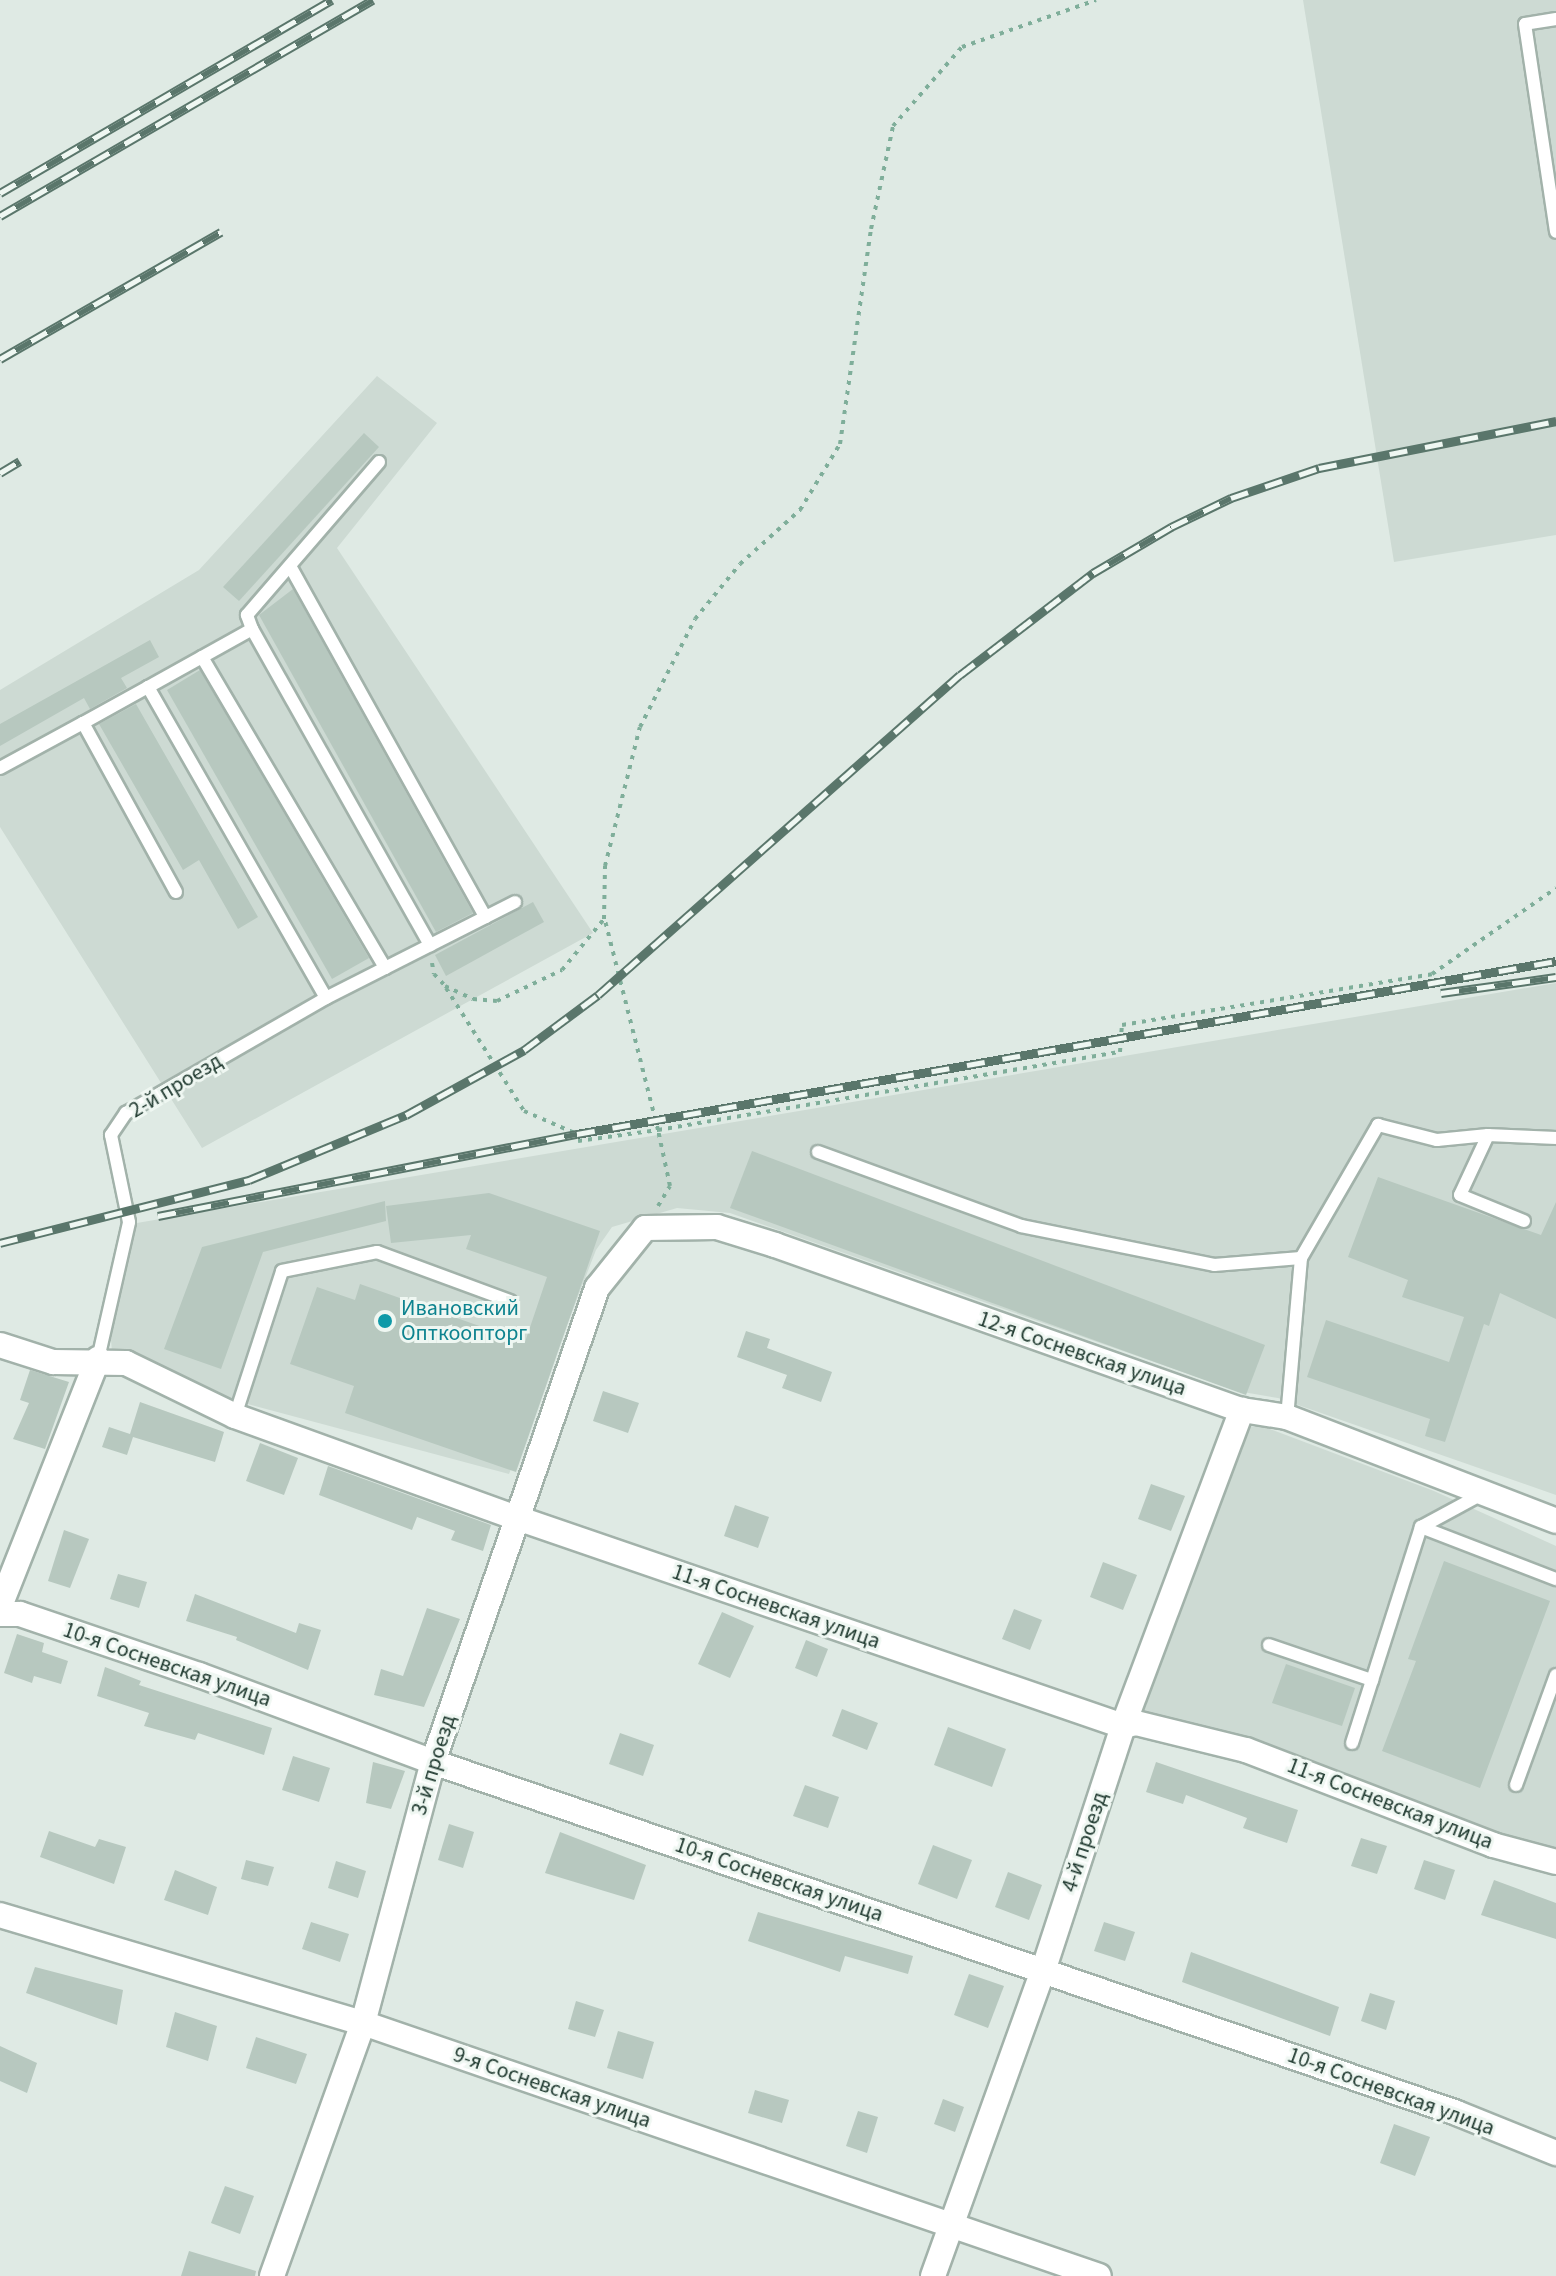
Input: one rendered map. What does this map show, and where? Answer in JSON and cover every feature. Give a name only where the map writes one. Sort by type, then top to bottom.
[{"type":"street","name":"12-я Сосневская улица","points":[[645,1228],[717,1227],[1242,1410],[1287,1417],[1480,1495],[1556,1521]]},
{"type":"street","name":"3-й проезд","points":[[272,2276],[363,2023],[433,1762],[597,1288],[615,1261],[645,1228]]},
{"type":"street","name":"11-я Сосневская улица","points":[[0,1345],[53,1362],[126,1363],[235,1416],[517,1518],[1123,1726],[1136,1723],[1246,1750],[1493,1845],[1556,1862]]},
{"type":"street","name":"2-й проезд","points":[[0,1606],[98,1363]]},
{"type":"street","name":"4-й проезд","points":[[933,2276],[1043,1971],[1123,1726],[1242,1410]]},
{"type":"street","name":"10-я Сосневская улица","points":[[0,1614],[20,1614],[184,1669],[433,1762],[1457,2113],[1556,2153]]},
{"type":"street","name":"9-я Сосневская улица","points":[[0,1915],[363,2023],[1099,2276]]},
{"type":"lane","points":[[1556,19],[1525,24],[1556,232]]},
{"type":"lane","points":[[379,462],[247,615],[252,629],[430,945]]},
{"type":"lane","points":[[290,566],[485,917]]},
{"type":"lane","points":[[0,768],[252,629]]},
{"type":"lane","points":[[202,657],[385,968]]},
{"type":"lane","points":[[148,687],[326,998]]},
{"type":"lane","points":[[83,723],[176,892]]},
{"type":"lane","name":"2-й проезд","points":[[98,1363],[129,1222],[111,1135],[126,1113],[326,998],[515,902]]},
{"type":"lane","points":[[1287,1417],[1301,1258],[1378,1125],[1437,1140],[1488,1135],[1556,1138]]},
{"type":"lane","points":[[1488,1135],[1460,1195],[1524,1221]]},
{"type":"lane","points":[[818,1152],[1021,1226],[1214,1265],[1301,1258]]},
{"type":"lane","points":[[235,1416],[282,1271],[377,1252],[510,1301]]},
{"type":"lane","points":[[1352,1743],[1421,1527],[1480,1495]]},
{"type":"lane","points":[[1421,1527],[1556,1579]]},
{"type":"lane","points":[[1269,1645],[1372,1680]]},
{"type":"lane","points":[[1516,1785],[1556,1675]]},
{"type":"path","points":[[645,1228],[670,1186],[604,919],[605,866],[640,727],[695,619],[740,564],[800,510],[840,444],[871,229],[893,126],[962,47],[1096,0]]},
{"type":"path","points":[[430,945],[434,974],[445,986],[524,1111],[577,1134],[578,1141],[1120,1052],[1122,1025],[1432,974],[1556,888]]},
{"type":"path","points":[[445,986],[473,999],[497,1001],[528,989],[562,970],[604,919]]},
{"type":"shaded area","points":[[1303,0],[1556,0],[1556,535],[1394,562]]},
{"type":"shaded area","points":[[377,376],[437,423],[337,548],[593,933],[202,1148],[0,827],[0,690],[199,570]]},
{"type":"shaded area","points":[[1556,983],[1556,1495],[1278,1398],[1237,1391],[730,1213],[677,1208],[612,1227],[596,1250],[509,1474],[113,1368],[111,1339],[131,1224]]},
{"type":"shaded area","points":[[1235,1426],[1265,1427],[1434,1491],[1556,1546],[1556,1858],[1130,1717]]},
{"type":"building","points":[[364,433],[379,447],[239,601],[223,587]]},
{"type":"building","points":[[293,589],[473,913],[436,932],[259,615]]},
{"type":"building","points":[[150,640],[159,657],[121,678],[127,688],[90,709],[84,698],[0,746],[0,724]]},
{"type":"building","points":[[200,670],[369,958],[332,979],[167,690]]},
{"type":"building","points":[[136,704],[258,917],[238,929],[199,860],[183,870],[99,724]]},
{"type":"building","points":[[533,902],[544,922],[446,976],[435,955]]},
{"type":"building","points":[[752,1151],[1265,1345],[1246,1395],[730,1208]]},
{"type":"building","points":[[1378,1177],[1541,1235],[1556,1202],[1556,1319],[1500,1293],[1489,1326],[1484,1324],[1445,1442],[1425,1436],[1430,1419],[1307,1377],[1326,1320],[1449,1362],[1464,1317],[1402,1297],[1408,1280],[1348,1257]]},
{"type":"building","name":"Ивановский Опткоопторг","points":[[489,1193],[600,1231],[516,1472],[345,1413],[354,1386],[290,1364],[317,1287],[355,1300],[360,1284],[525,1342],[547,1277],[466,1249],[471,1235],[391,1243],[386,1206]]},
{"type":"building","points":[[385,1201],[386,1221],[263,1252],[221,1369],[164,1349],[202,1247]]},
{"type":"building","points":[[746,1331],[770,1339],[767,1348],[832,1372],[821,1402],[782,1388],[787,1375],[737,1357]]},
{"type":"building","points":[[30,1370],[69,1382],[45,1449],[13,1439],[29,1403],[20,1400]]},
{"type":"building","points":[[603,1391],[639,1403],[628,1433],[593,1421]]},
{"type":"building","points":[[140,1402],[224,1432],[215,1462],[133,1437],[127,1455],[102,1447],[109,1427],[130,1434]]},
{"type":"building","points":[[260,1443],[298,1458],[284,1495],[246,1481]]},
{"type":"building","points":[[328,1466],[491,1525],[483,1551],[451,1540],[455,1531],[417,1517],[412,1530],[319,1495]]},
{"type":"building","points":[[1151,1484],[1185,1496],[1171,1531],[1138,1519]]},
{"type":"building","points":[[735,1505],[769,1517],[758,1548],[724,1536]]},
{"type":"building","points":[[64,1530],[89,1539],[70,1588],[48,1581]]},
{"type":"building","points":[[1444,1561],[1550,1601],[1480,1788],[1382,1751],[1416,1661],[1408,1659]]},
{"type":"building","points":[[1103,1562],[1137,1575],[1123,1610],[1090,1597]]},
{"type":"building","points":[[118,1574],[147,1582],[139,1608],[110,1599]]},
{"type":"building","points":[[195,1594],[296,1633],[299,1623],[321,1630],[308,1670],[236,1640],[237,1637],[186,1621]]},
{"type":"building","points":[[427,1608],[460,1619],[424,1707],[374,1695],[381,1669],[403,1676]]},
{"type":"building","points":[[1014,1609],[1042,1620],[1030,1650],[1002,1639]]},
{"type":"building","points":[[722,1612],[754,1626],[730,1678],[698,1664]]},
{"type":"building","points":[[17,1634],[44,1643],[42,1652],[68,1661],[61,1684],[34,1676],[32,1683],[4,1673]]},
{"type":"building","points":[[806,1640],[828,1649],[817,1677],[795,1668]]},
{"type":"building","points":[[1286,1664],[1355,1688],[1342,1726],[1272,1703]]},
{"type":"building","points":[[105,1667],[141,1681],[139,1685],[272,1728],[264,1755],[198,1733],[195,1740],[144,1726],[149,1713],[97,1696]]},
{"type":"building","points":[[842,1709],[878,1723],[867,1750],[832,1736]]},
{"type":"building","points":[[948,1727],[1006,1749],[992,1787],[934,1765]]},
{"type":"building","points":[[620,1733],[654,1745],[643,1776],[609,1764]]},
{"type":"building","points":[[293,1756],[330,1768],[319,1802],[282,1790]]},
{"type":"building","points":[[373,1762],[405,1771],[391,1809],[366,1803]]},
{"type":"building","points":[[1156,1762],[1298,1810],[1287,1843],[1243,1828],[1247,1818],[1186,1795],[1183,1804],[1146,1792]]},
{"type":"building","points":[[805,1785],[839,1797],[828,1828],[793,1816]]},
{"type":"building","points":[[449,1824],[474,1832],[463,1868],[438,1860]]},
{"type":"building","points":[[49,1831],[95,1847],[99,1839],[126,1847],[114,1884],[40,1857]]},
{"type":"building","points":[[560,1832],[646,1865],[634,1900],[545,1873]]},
{"type":"building","points":[[1361,1838],[1387,1846],[1377,1874],[1351,1866]]},
{"type":"building","points":[[933,1845],[972,1860],[957,1899],[918,1884]]},
{"type":"building","points":[[246,1860],[274,1867],[268,1886],[241,1879]]},
{"type":"building","points":[[1424,1860],[1455,1870],[1445,1900],[1414,1889]]},
{"type":"building","points":[[336,1861],[366,1871],[358,1898],[328,1888]]},
{"type":"building","points":[[175,1870],[217,1887],[208,1915],[164,1900]]},
{"type":"building","points":[[1008,1872],[1042,1885],[1029,1920],[995,1907]]},
{"type":"building","points":[[1494,1880],[1556,1903],[1556,1939],[1481,1915]]},
{"type":"building","points":[[758,1912],[913,1956],[908,1974],[845,1956],[840,1972],[748,1941]]},
{"type":"building","points":[[311,1922],[349,1934],[340,1962],[302,1949]]},
{"type":"building","points":[[1104,1922],[1135,1932],[1125,1961],[1094,1951]]},
{"type":"building","points":[[1191,1952],[1339,2007],[1330,2036],[1182,1982]]},
{"type":"building","points":[[35,1967],[123,1990],[117,2025],[26,1993]]},
{"type":"building","points":[[969,1974],[1004,1986],[988,2028],[954,2015]]},
{"type":"building","points":[[1370,1993],[1395,2001],[1386,2030],[1361,2021]]},
{"type":"building","points":[[576,2001],[604,2010],[595,2037],[568,2029]]},
{"type":"building","points":[[175,2012],[217,2026],[208,2061],[166,2047]]},
{"type":"building","points":[[618,2031],[654,2042],[643,2079],[607,2068]]},
{"type":"building","points":[[256,2037],[307,2054],[296,2084],[246,2068]]},
{"type":"building","points":[[0,2046],[37,2063],[27,2093],[0,2081]]},
{"type":"building","points":[[755,2090],[789,2100],[782,2123],[748,2113]]},
{"type":"building","points":[[943,2099],[964,2107],[955,2132],[934,2124]]},
{"type":"building","points":[[858,2111],[878,2117],[867,2153],[846,2146]]},
{"type":"building","points":[[1394,2124],[1430,2137],[1415,2176],[1380,2163]]},
{"type":"building","points":[[225,2186],[254,2196],[240,2234],[211,2223]]},
{"type":"building","points":[[189,2251],[256,2271],[255,2276],[181,2276]]},
{"type":"railway","points":[[0,193],[332,0]]},
{"type":"railway","points":[[0,216],[373,0]]},
{"type":"railway","points":[[0,359],[221,232]]},
{"type":"railway","points":[[0,1243],[249,1180],[406,1115],[524,1050],[598,995],[960,675],[1093,573],[1171,527],[1231,498],[1319,468],[1556,421]]},
{"type":"railway","points":[[0,473],[20,461]]},
{"type":"railway","points":[[158,1216],[577,1134],[1556,961]]},
{"type":"railway","points":[[1441,993],[1556,977]]},
{"type":"place","name":"Ивановский Опткоопторг","points":[[385,1321]]}]
